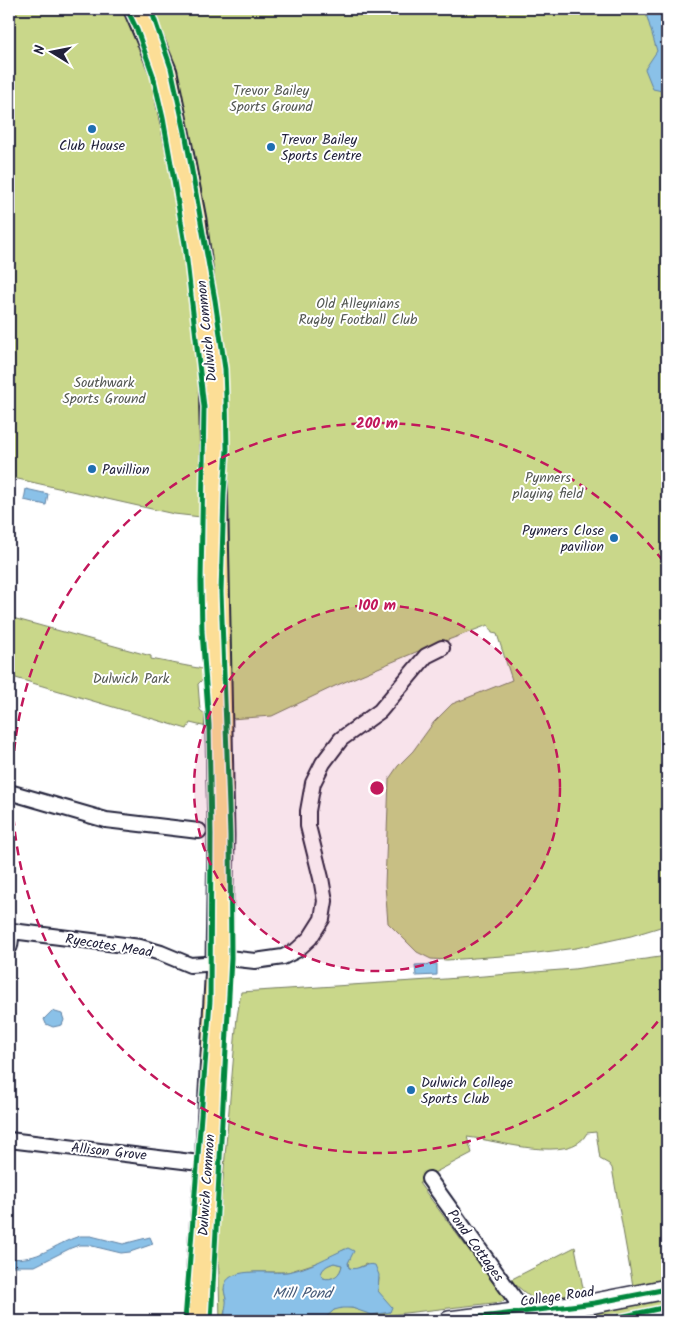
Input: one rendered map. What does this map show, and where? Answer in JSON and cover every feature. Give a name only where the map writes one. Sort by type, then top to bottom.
[{"type":"highway","name":"Dulwich Common","points":[[137,9],[164,73],[193,220],[212,368],[220,793],[219,960],[208,1164],[199,1278],[200,1321]]},
{"type":"street","points":[[219,960],[255,961],[282,957],[297,950],[310,938],[322,919],[325,902],[308,826],[308,810],[313,783],[323,763],[341,739],[380,711],[426,656],[442,648]]},
{"type":"street","points":[[9,792],[106,820],[199,831]]},
{"type":"street","name":"Ryecotes Mead","points":[[10,946],[12,931],[140,947],[190,964],[219,960]]},
{"type":"street","name":"Allison Grove","points":[[9,1140],[208,1164]]},
{"type":"street","name":"Pond Cottages","points":[[429,1179],[520,1306],[522,1312]]},
{"type":"street","name":"College Road","points":[[449,1321],[595,1303],[667,1289]]},
{"type":"shaded area","points":[[667,1310],[667,1321],[622,1321],[628,1319]]},
{"type":"green space","name":"Southwark Sports Ground","points":[[9,9],[124,9],[143,48],[153,82],[180,225],[201,402],[201,517],[174,514],[9,477]]},
{"type":"green space","points":[[154,9],[667,9],[667,925],[631,936],[576,948],[529,954],[447,960],[431,959],[417,952],[388,923],[385,885],[389,779],[434,722],[452,704],[512,680],[497,634],[492,633],[488,625],[416,652],[335,686],[272,716],[230,719],[226,493],[229,450],[228,389],[225,358],[203,211],[169,53]]},
{"type":"green space","name":"Dulwich Park","points":[[9,617],[151,656],[151,659],[203,669],[203,679],[198,684],[200,710],[206,715],[207,727],[190,723],[187,729],[9,676]]},
{"type":"green space","name":"Dulwich College Sports Club","points":[[667,956],[667,1279],[633,1286],[612,1168],[600,1159],[596,1132],[587,1133],[578,1142],[566,1148],[550,1149],[532,1148],[467,1137],[472,1153],[434,1173],[424,1183],[419,1183],[505,1299],[502,1302],[347,1321],[322,1321],[332,1311],[340,1308],[382,1314],[390,1312],[378,1291],[379,1278],[366,1264],[356,1269],[349,1268],[348,1263],[351,1255],[345,1249],[328,1259],[288,1272],[238,1274],[224,1289],[227,1304],[224,1314],[227,1321],[220,1321],[218,1238],[237,1017],[241,992],[574,969]]},
{"type":"green space","points":[[575,1247],[584,1293],[535,1301],[510,1280]]},
{"type":"green space","points":[[334,1263],[342,1265],[340,1272],[333,1278],[323,1278],[321,1274],[323,1270]]},
{"type":"green space","points":[[667,1296],[667,1304],[612,1315],[567,1321],[518,1321]]},
{"type":"water","points":[[662,9],[667,25],[667,92],[653,89],[645,69],[657,51],[645,10]]},
{"type":"water","points":[[26,489],[48,494],[46,505],[24,500]]},
{"type":"water","points":[[437,964],[437,975],[416,976],[415,965]]},
{"type":"water","points":[[52,1011],[62,1014],[64,1020],[62,1025],[53,1027],[46,1024],[44,1019]]},
{"type":"water","points":[[80,1236],[91,1236],[123,1244],[150,1237],[153,1244],[121,1253],[88,1245],[79,1245],[35,1266],[9,1266],[9,1258],[20,1259],[38,1255]]},
{"type":"water","name":"Mill Pond","points":[[348,1248],[354,1251],[348,1263],[349,1268],[375,1265],[379,1275],[378,1291],[392,1307],[390,1312],[372,1315],[352,1308],[342,1308],[334,1310],[322,1321],[303,1321],[293,1317],[284,1321],[227,1321],[225,1316],[224,1288],[229,1278],[244,1273],[287,1272],[295,1270],[311,1265]],"holes":[[[334,1263],[342,1265],[340,1272],[336,1276],[330,1279],[323,1278],[321,1274],[326,1267]]]},
{"type":"cycle path","points":[[127,9],[137,30],[153,75],[163,118],[185,244],[204,407],[201,582],[202,631],[209,725],[211,834],[210,1001],[185,1321]]},
{"type":"cycle path","points":[[151,9],[171,68],[185,132],[215,300],[225,369],[227,449],[221,592],[230,835],[231,958],[211,1321]]},
{"type":"cycle path","points":[[449,1321],[595,1303],[667,1289]]},
{"type":"cycle path","points":[[591,1321],[667,1307]]},
{"type":"place","name":"Club House","points":[[92,129]]},
{"type":"place","name":"Trevor Bailey Sports Centre","points":[[271,147]]},
{"type":"place","name":"Pavillion","points":[[92,469]]},
{"type":"place","name":"Pynners Close pavilion","points":[[614,538]]},
{"type":"place","name":"Dulwich College Sports Club","points":[[411,1090]]},
{"type":"park label","name":"Trevor Bailey Sports Ground","points":[[271,98]]},
{"type":"park label","name":"Old Alleynians Rugby Football Club","points":[[358,312]]},
{"type":"park label","name":"Pynners playing field","points":[[548,486]]}]
